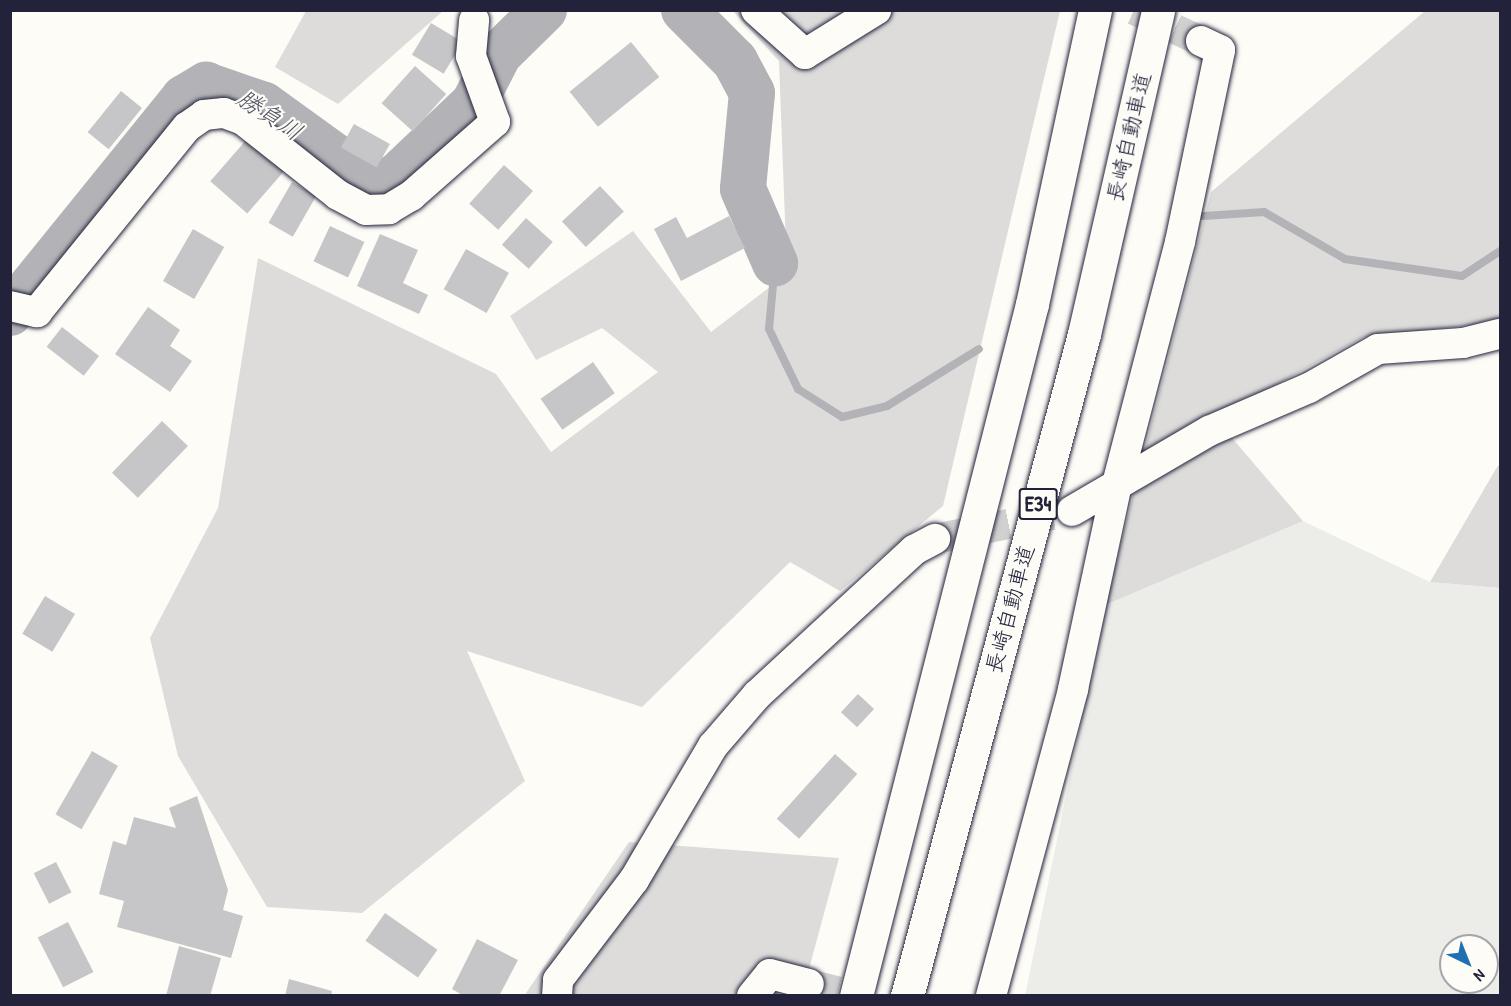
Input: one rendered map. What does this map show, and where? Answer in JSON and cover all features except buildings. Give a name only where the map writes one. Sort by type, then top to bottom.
[{"type":"highway","name":"E34","points":[[856,996],[1032,304],[1095,10]]},
{"type":"highway","name":"長崎自動車道","points":[[907,996],[1084,333],[1158,10]]},
{"type":"street","points":[[756,10],[805,54],[876,10]]},
{"type":"street","points":[[24,309],[187,127],[204,115],[224,113],[243,120],[338,195],[366,210],[389,209],[495,122],[491,108],[475,75],[472,14]]},
{"type":"street","points":[[990,996],[1073,689],[1117,484],[1180,242],[1220,50],[1201,41]]},
{"type":"street","points":[[1072,511],[1209,431],[1309,388],[1378,349],[1463,343],[1500,334]]},
{"type":"street","points":[[557,996],[558,980],[634,880],[713,746],[758,695],[914,550],[935,539]]},
{"type":"street","points":[[752,996],[770,974],[809,984]]},
{"type":"shaded area","points":[[306,11],[443,11],[338,104],[275,67]]},
{"type":"shaded area","points":[[733,11],[1060,11],[943,506],[840,591],[790,562],[642,707],[467,651],[525,781],[362,913],[267,907],[178,756],[150,638],[218,508],[258,258],[496,374],[551,452],[658,372],[602,328],[536,360],[510,316],[633,231],[711,332],[787,274],[779,61]]},
{"type":"shaded area","points":[[1425,11],[1500,11],[1500,322],[1363,337],[1215,418],[1303,521],[1105,605],[1211,192]]},
{"type":"shaded area","points":[[1500,464],[1500,588],[1430,582],[1497,467]]},
{"type":"shaded area","points":[[1303,521],[1430,582],[1500,588],[1500,995],[1025,996],[1105,605]]},
{"type":"shaded area","points":[[629,842],[839,858],[802,995],[524,996]]},
{"type":"waterway","name":"勝負川","points":[[10,313],[184,98],[206,85],[264,105],[372,183],[395,178],[474,103],[499,54],[544,10]]},
{"type":"waterway","name":"勝負川","points":[[684,10],[735,61],[752,93],[743,189],[775,263]]},
{"type":"waterway","points":[[1204,216],[1264,212],[1345,259],[1462,276],[1500,251]]},
{"type":"waterway","points":[[775,263],[769,329],[798,389],[842,417],[887,406],[979,349]]},
{"type":"tunnel","points":[[1134,10],[1201,41]]},
{"type":"tunnel","points":[[935,539],[1072,511]]},
{"type":"tunnel","points":[[809,984],[855,996]]}]
